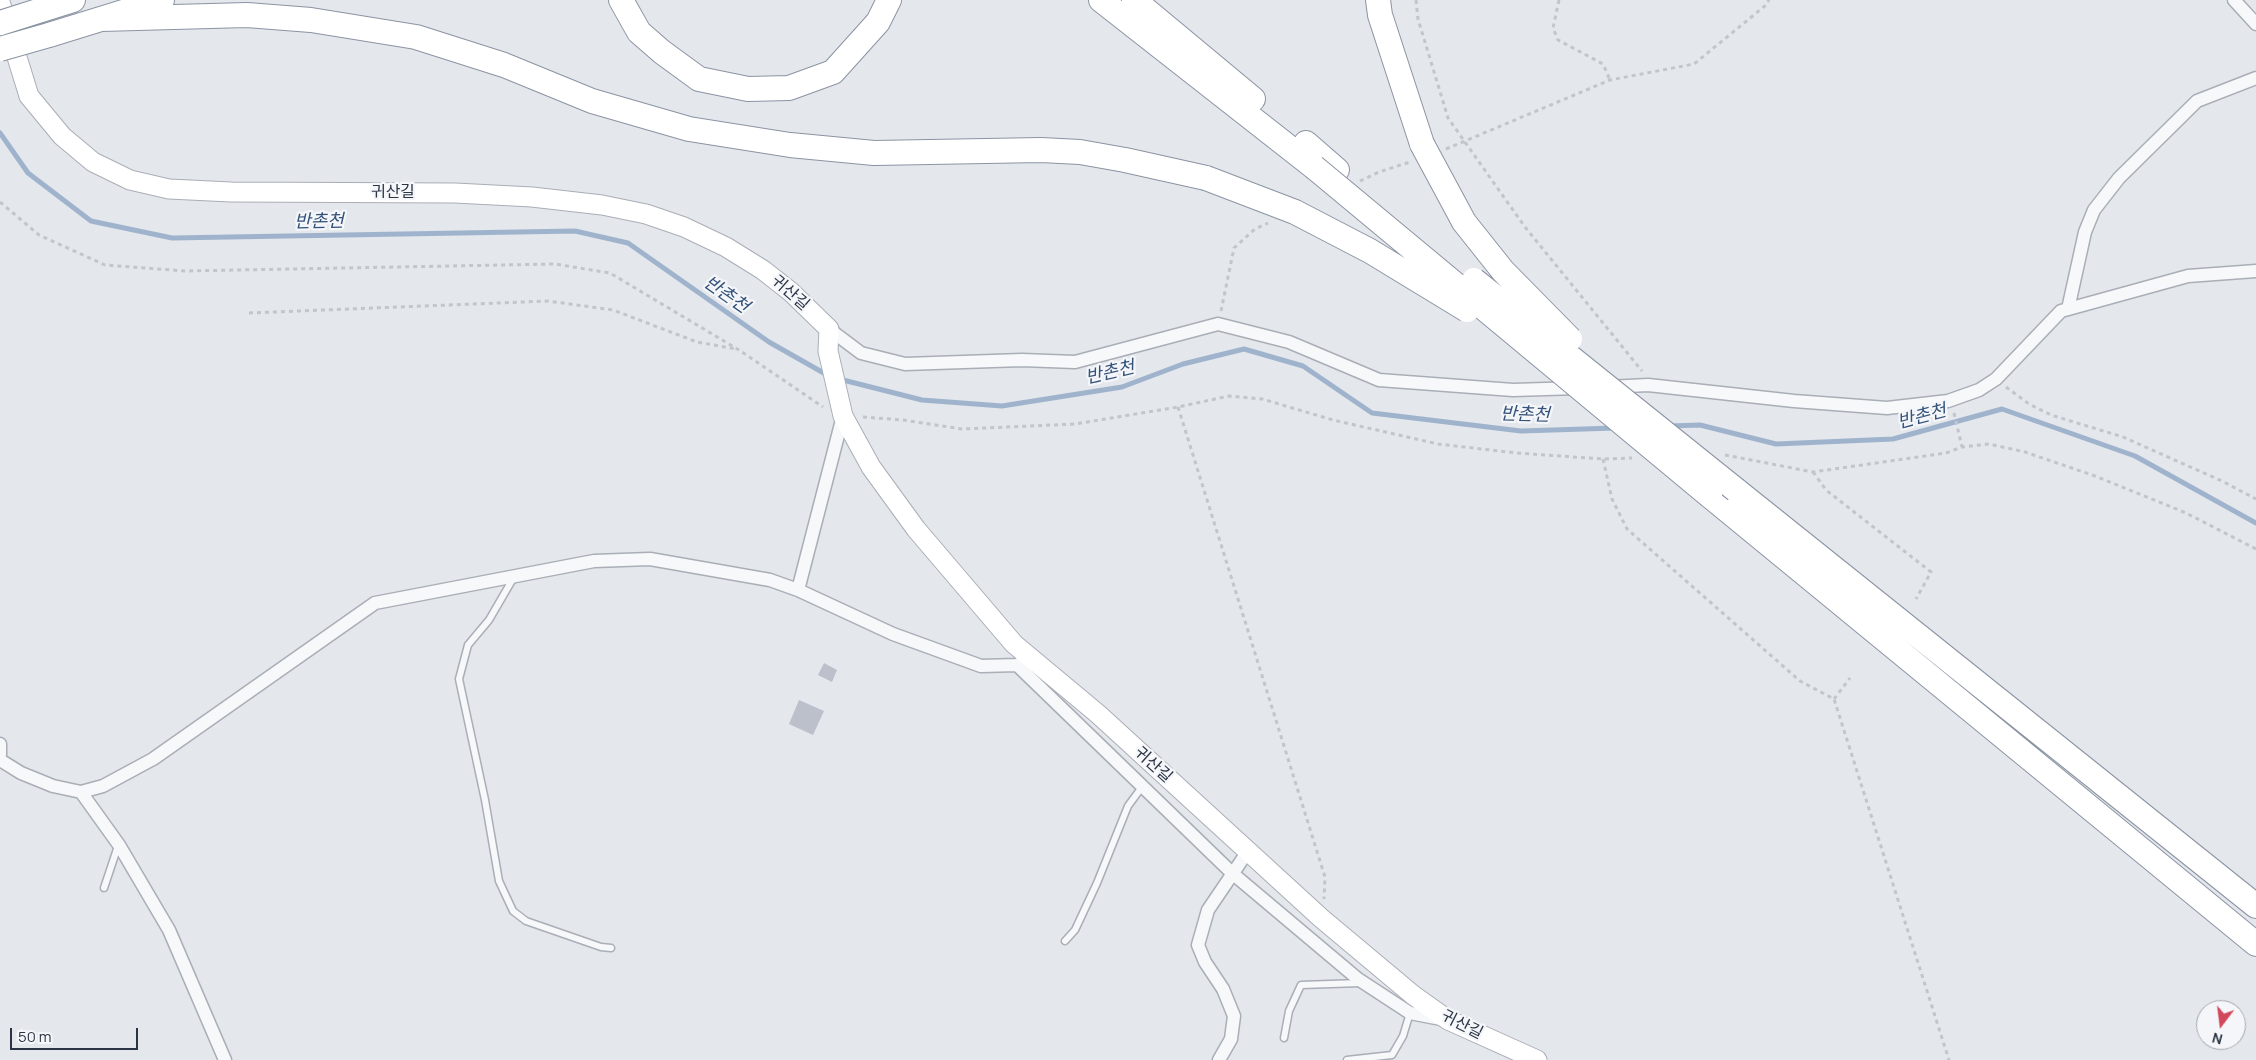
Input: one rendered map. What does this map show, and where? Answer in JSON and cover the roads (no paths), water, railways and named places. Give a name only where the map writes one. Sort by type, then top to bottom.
[{"type":"highway","points":[[0,23],[73,0]]},
{"type":"highway","points":[[0,49],[162,0]]},
{"type":"highway","points":[[621,0],[639,32],[662,52],[699,79],[748,89],[789,88],[833,72],[878,22],[889,0]]},
{"type":"highway","points":[[1101,0],[1334,173],[1682,446],[2256,906]]},
{"type":"highway","points":[[1134,0],[1539,354],[2256,944]]},
{"type":"highway","points":[[1378,0],[1380,15],[1425,152],[1464,222],[1503,271],[1682,446]]},
{"type":"highway","points":[[101,19],[248,15],[311,20],[416,37],[504,66],[592,100],[689,129],[790,145],[874,153],[1041,150],[1080,152],[1206,178],[1295,212],[1370,251],[1539,354]]},
{"type":"street","points":[[2234,0],[2256,24]]},
{"type":"street","name":"귀산길","points":[[0,2],[28,96],[62,136],[93,162],[130,180],[170,189],[231,192],[455,193],[532,196],[602,204],[646,214],[676,224],[726,246],[763,270],[791,292],[828,329],[828,351],[841,408],[871,467],[916,529],[1014,644],[1024,661],[1098,714],[1321,918],[1413,995],[1448,1020],[1536,1060]]},
{"type":"street","points":[[2068,309],[2085,232],[2094,210],[2114,184],[2197,101],[2256,78]]},
{"type":"street","points":[[828,329],[861,353],[906,364],[1022,360],[1075,362],[1218,324],[1289,342],[1379,380],[1513,390],[1654,386],[1794,401],[1887,408],[1948,401],[1979,390],[1996,379],[2061,311],[2188,276],[2256,271]]},
{"type":"street","points":[[798,590],[841,408]]},
{"type":"street","points":[[0,760],[21,773],[53,786],[81,792],[103,786],[153,759],[375,604],[594,561],[650,559],[770,580],[798,590],[893,634],[956,659],[981,666],[1024,661],[1142,787],[1232,873],[1364,983],[1410,1013],[1448,1020]]},
{"type":"street","points":[[0,744],[0,755]]},
{"type":"street","points":[[81,792],[119,845],[168,930],[226,1060]]},
{"type":"street","points":[[1219,1060],[1231,1039],[1234,1016],[1223,989],[1205,962],[1198,945],[1208,910],[1248,851]]},
{"type":"lane","points":[[515,576],[489,620],[468,645],[459,679],[486,800],[499,881],[514,911],[526,921],[601,947],[611,948]]},
{"type":"lane","points":[[1065,941],[1075,930],[1098,883],[1128,806],[1142,787]]},
{"type":"lane","points":[[104,888],[119,845]]},
{"type":"lane","points":[[1284,1038],[1289,1011],[1301,985],[1364,983]]},
{"type":"lane","points":[[1348,1060],[1392,1055],[1403,1036],[1410,1013]]},
{"type":"waterway","name":"반촌천","points":[[0,133],[28,173],[91,221],[172,238],[575,231],[628,243],[769,342],[829,376]]},
{"type":"waterway","name":"반촌천","points":[[839,379],[922,400],[1002,406],[1122,387],[1183,364],[1244,349],[1303,366],[1372,413],[1521,431],[1615,428]]},
{"type":"waterway","name":"반촌천","points":[[1669,426],[1700,425],[1776,444],[1893,439],[2002,409],[2135,456],[2256,523]]}]
